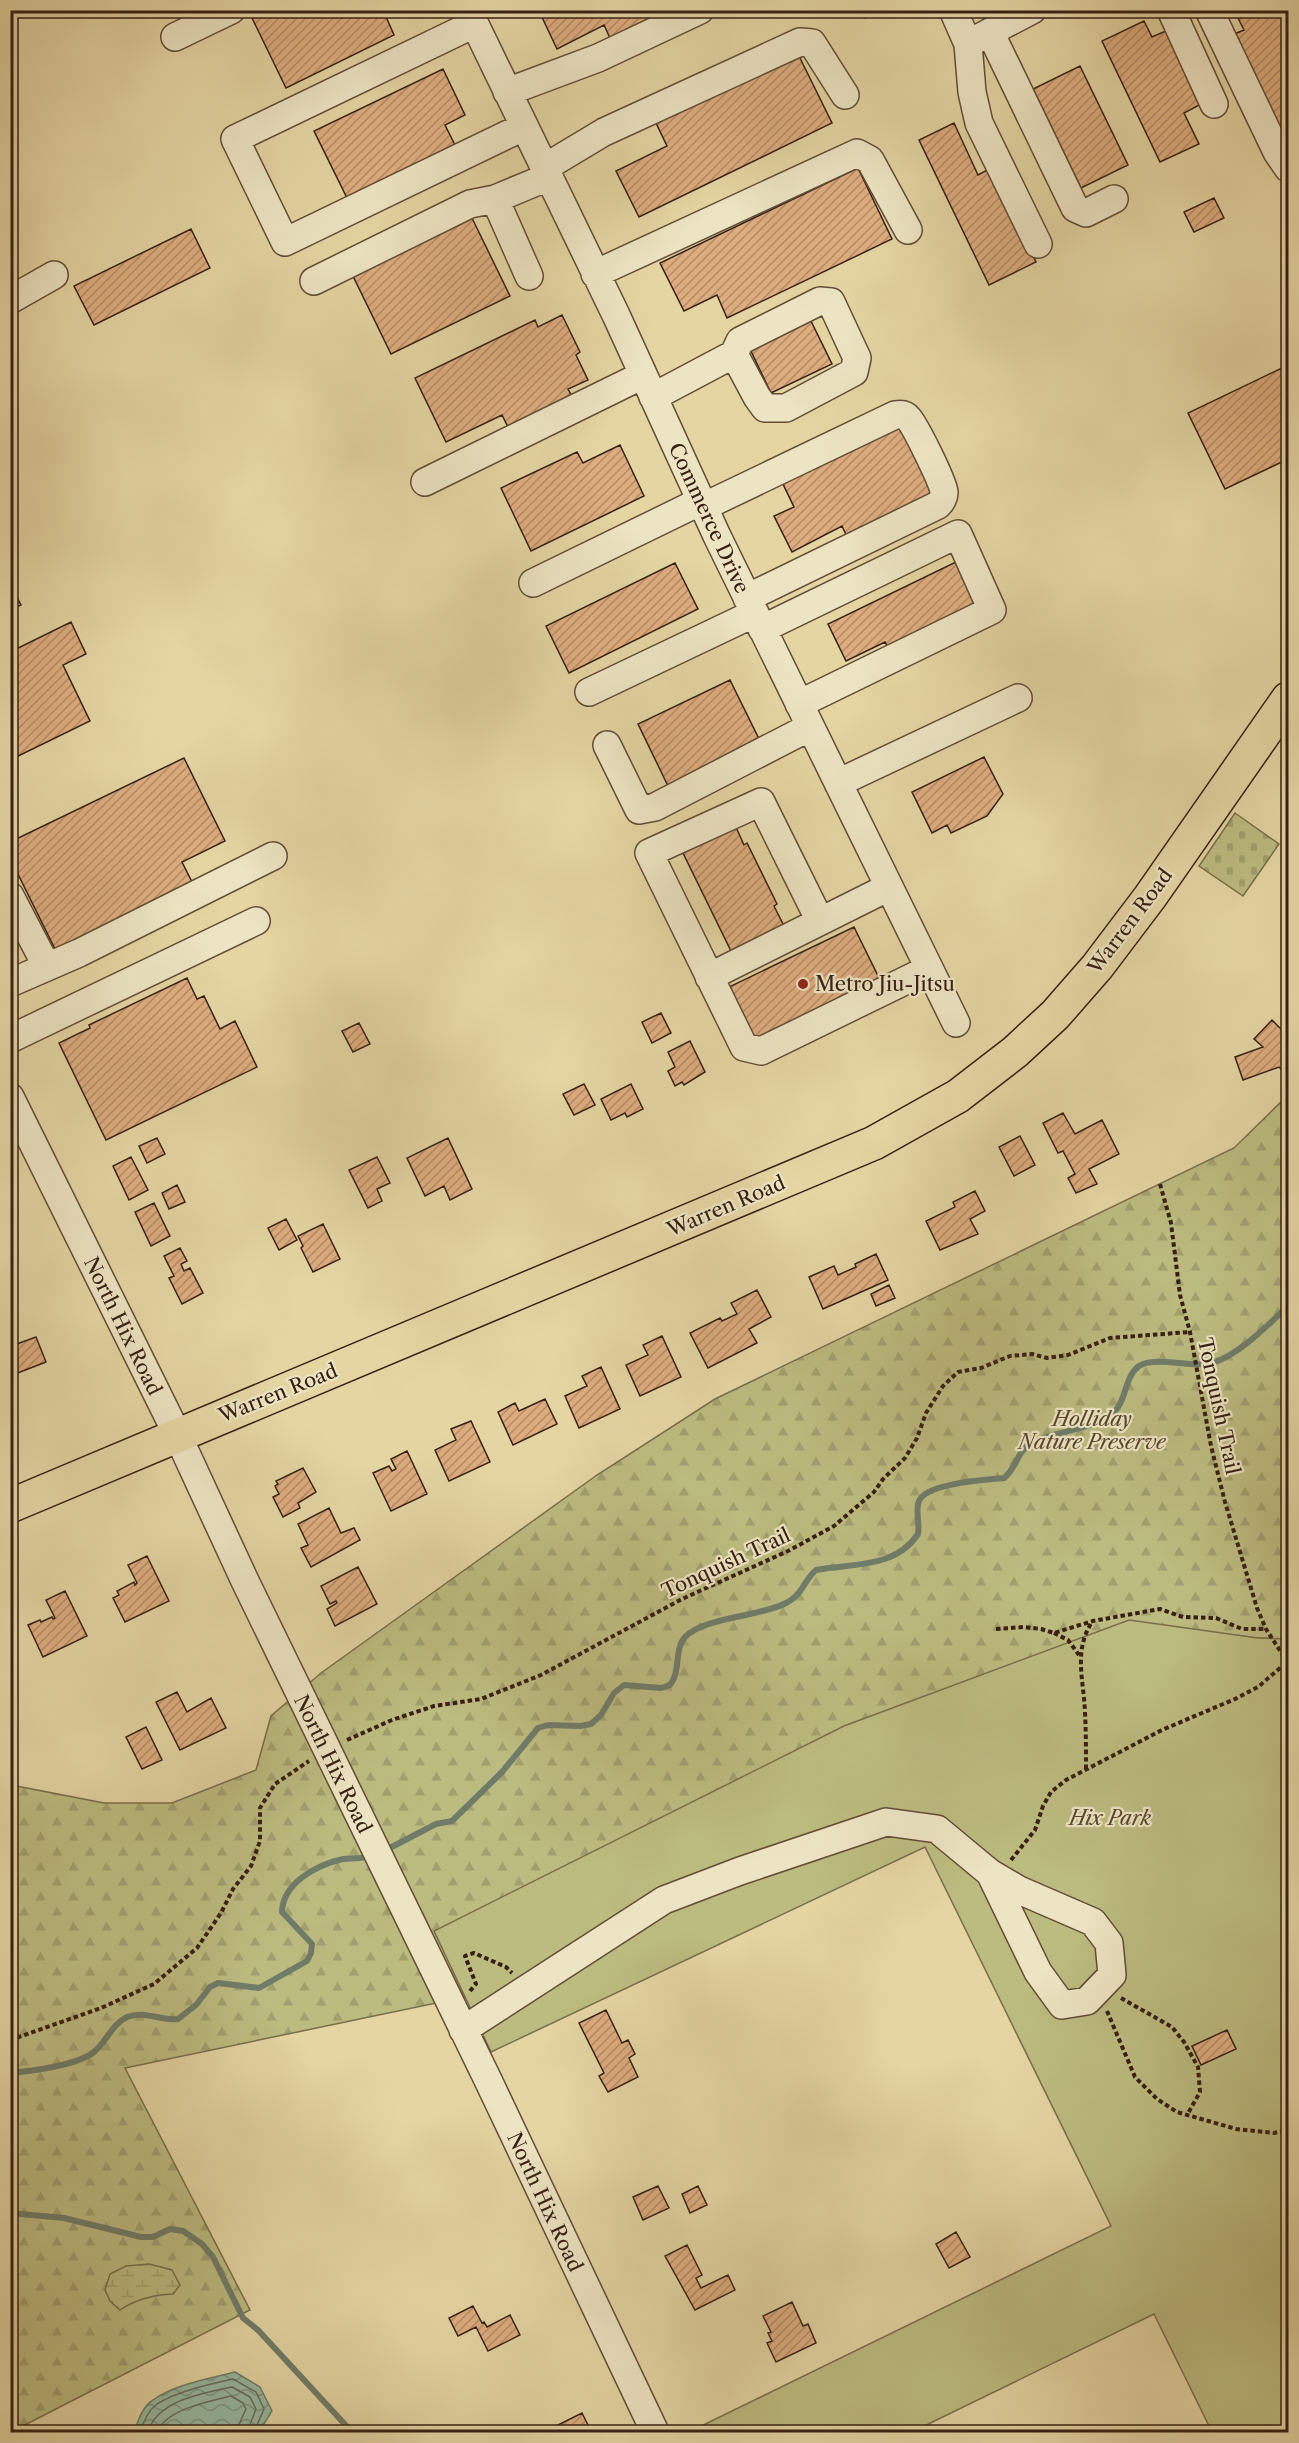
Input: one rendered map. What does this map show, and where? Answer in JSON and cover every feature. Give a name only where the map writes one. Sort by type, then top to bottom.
[{"type":"main road","name":"Warren Road","points":[[10,1506],[874,1143],[958,1096],[1015,1052],[1050,1020],[1097,967],[1156,888],[1288,699]]},
{"type":"street","points":[[175,37],[231,10]]},
{"type":"street","points":[[507,92],[598,58],[700,10]]},
{"type":"street","points":[[979,38],[1032,10]]},
{"type":"street","points":[[1171,10],[1214,104]]},
{"type":"street","points":[[1209,10],[1276,152],[1288,168]]},
{"type":"street","points":[[952,11],[979,38],[1075,208],[1086,213],[1114,199]]},
{"type":"street","points":[[471,17],[235,139],[285,242],[523,127]]},
{"type":"street","name":"Commerce Drive","points":[[471,17],[595,274],[702,504],[956,1023]]},
{"type":"street","points":[[979,38],[972,92],[979,123],[1038,244]]},
{"type":"street","points":[[314,282],[470,204],[495,199],[546,172],[604,132],[800,42],[812,43],[845,95]]},
{"type":"street","points":[[595,274],[856,153],[870,160],[908,230]]},
{"type":"street","points":[[495,199],[529,276]]},
{"type":"street","points":[[10,300],[54,275]]},
{"type":"street","points":[[425,482],[648,386],[734,354],[740,341],[819,301],[831,302],[857,358],[854,372],[786,408],[765,408],[734,354]]},
{"type":"street","points":[[533,583],[895,415],[902,414],[908,417],[944,491],[943,500],[755,613]]},
{"type":"street","points":[[589,692],[755,613],[958,534],[992,610],[805,715],[655,807],[639,810],[607,745]]},
{"type":"street","points":[[838,783],[1018,698]]},
{"type":"street","points":[[820,921],[761,802],[649,853],[744,1047],[761,1051],[929,969]]},
{"type":"street","points":[[10,983],[273,856]]},
{"type":"street","points":[[709,977],[889,887]]},
{"type":"street","points":[[10,896],[47,967]]},
{"type":"street","points":[[10,1039],[256,921]]},
{"type":"street","name":"North Hix Road","points":[[10,1096],[177,1434],[361,1823],[655,2433]]},
{"type":"street","points":[[457,2019],[525,1990],[664,1900],[740,1871],[886,1822],[938,1829],[994,1875],[1019,1890],[1093,1922],[1109,1944],[1112,1975],[1105,1995],[1062,2005],[1038,1972],[994,1875]]},
{"type":"path","points":[[1160,1184],[1171,1223],[1180,1295],[1190,1332]]},
{"type":"path","name":"Tonquish Trail","points":[[10,2040],[101,2007],[154,1984],[197,1948],[221,1913],[233,1889],[251,1866],[260,1841],[260,1808],[276,1785],[300,1766],[392,1720],[434,1706],[481,1699],[541,1675],[681,1599],[788,1551],[834,1526],[874,1492],[905,1458],[917,1438],[926,1413],[943,1386],[958,1372],[981,1368],[1010,1356],[1032,1354],[1047,1358],[1068,1355],[1110,1338],[1190,1332],[1211,1446],[1225,1502],[1257,1608],[1266,1629],[1288,1663]]},
{"type":"path","points":[[1054,1633],[1093,1622],[1160,1609],[1184,1617],[1216,1618],[1242,1629],[1266,1629]]},
{"type":"path","points":[[1086,1769],[1085,1712],[1080,1656],[1084,1634],[1093,1622]]},
{"type":"path","points":[[996,1629],[1024,1627],[1054,1633],[1068,1640],[1080,1656]]},
{"type":"path","points":[[994,1875],[1035,1830],[1043,1806],[1051,1792],[1066,1780],[1162,1730],[1235,1700],[1258,1687],[1288,1663]]},
{"type":"path","points":[[457,2019],[476,1984],[465,1956],[474,1953],[507,1967],[525,1990]]},
{"type":"path","points":[[1105,1995],[1123,1999],[1172,2027],[1184,2042],[1198,2067],[1200,2092],[1187,2115]]},
{"type":"path","points":[[1105,1995],[1135,2077],[1157,2099],[1177,2112],[1236,2129],[1274,2133],[1288,2130]]},
{"type":"green space","points":[[1235,813],[1279,844],[1243,896],[1199,866]]},
{"type":"green space","name":"Holliday Nature Preserve","points":[[1288,1095],[1288,1639],[1258,1638],[435,1931],[465,1997],[125,2068],[250,2310],[11,2432],[11,1785],[104,1803],[172,1803],[256,1770],[271,1716],[321,1673],[597,1475],[715,1399],[1234,1148]]},
{"type":"green space","name":"Hix Park","points":[[1129,1620],[1258,1638],[1288,1639],[1288,2432],[1212,2432],[1154,2314],[912,2432],[689,2432],[1111,2226],[925,1847],[491,2052],[434,1931],[844,1726]]},
{"type":"green space","points":[[149,2264],[172,2270],[180,2285],[173,2294],[145,2298],[120,2310],[110,2301],[105,2290],[110,2274],[126,2266]]},
{"type":"water","points":[[235,2372],[260,2387],[272,2411],[259,2432],[134,2432],[146,2406],[161,2395],[192,2383]]},
{"type":"building","points":[[267,10],[383,10],[394,35],[286,88],[252,18]]},
{"type":"building","points":[[550,10],[666,10],[610,38],[604,25],[557,49],[541,15]]},
{"type":"building","points":[[861,10],[881,10],[865,18]]},
{"type":"building","points":[[1234,10],[1288,10],[1288,137],[1283,140],[1232,35],[1244,30]]},
{"type":"building","points":[[1144,21],[1152,37],[1168,30],[1203,103],[1184,113],[1199,144],[1160,162],[1102,41]]},
{"type":"building","points":[[798,54],[832,123],[639,217],[616,171],[667,146],[656,123]]},
{"type":"building","points":[[1080,66],[1128,165],[1081,188],[1033,89]]},
{"type":"building","points":[[443,69],[465,115],[445,125],[456,147],[348,200],[314,131]]},
{"type":"building","points":[[954,123],[978,175],[991,168],[1036,262],[989,285],[919,140]]},
{"type":"building","points":[[858,168],[892,239],[727,318],[717,295],[684,311],[660,263]]},
{"type":"building","points":[[1214,198],[1224,218],[1194,232],[1184,212]]},
{"type":"building","points":[[472,218],[510,296],[391,354],[353,276]]},
{"type":"building","points":[[191,229],[210,268],[94,325],[74,286]]},
{"type":"building","points":[[562,315],[580,352],[576,355],[588,380],[568,389],[573,398],[509,429],[502,415],[446,442],[415,378],[535,320],[538,327]]},
{"type":"building","points":[[809,317],[832,364],[771,393],[749,347]]},
{"type":"building","points":[[1284,367],[1288,376],[1288,459],[1225,489],[1188,413]]},
{"type":"building","points":[[899,424],[934,496],[848,539],[842,526],[792,552],[774,516],[794,507],[782,482]]},
{"type":"building","points":[[620,445],[644,496],[531,551],[501,488],[577,452],[583,463]]},
{"type":"building","points":[[958,561],[982,609],[891,653],[885,642],[846,661],[828,624]]},
{"type":"building","points":[[675,563],[698,609],[569,673],[546,626]]},
{"type":"building","points":[[10,584],[21,605],[10,610]]},
{"type":"building","points":[[71,622],[86,654],[63,665],[90,721],[10,760],[10,652]]},
{"type":"building","points":[[730,680],[760,741],[668,786],[638,724]]},
{"type":"building","points":[[984,757],[1003,794],[987,816],[951,833],[947,825],[932,833],[912,792]]},
{"type":"building","points":[[184,758],[225,841],[182,862],[194,886],[57,953],[10,858],[10,842]]},
{"type":"building","points":[[735,825],[744,845],[747,843],[777,904],[774,906],[784,926],[731,951],[682,851]]},
{"type":"building","name":"Metro Jiu-Jitsu","points":[[854,927],[880,980],[760,1038],[749,1033],[727,988]]},
{"type":"building","points":[[187,978],[197,999],[204,996],[220,1029],[235,1021],[257,1067],[106,1140],[59,1043],[90,1028],[89,1025]]},
{"type":"building","points":[[661,1013],[671,1033],[652,1043],[642,1022]]},
{"type":"building","points":[[1272,1020],[1288,1036],[1288,1064],[1282,1070],[1279,1067],[1243,1080],[1235,1057],[1263,1047],[1254,1039]]},
{"type":"building","points":[[359,1023],[370,1044],[353,1052],[342,1031]]},
{"type":"building","points":[[690,1041],[705,1072],[684,1085],[682,1082],[675,1086],[668,1071],[675,1067],[668,1052]]},
{"type":"building","points":[[584,1084],[595,1105],[574,1115],[563,1094]]},
{"type":"building","points":[[631,1084],[643,1109],[627,1117],[625,1113],[611,1120],[601,1099]]},
{"type":"building","points":[[1063,1113],[1075,1134],[1102,1120],[1119,1154],[1089,1169],[1097,1184],[1076,1193],[1068,1178],[1075,1174],[1063,1151],[1058,1153],[1043,1123]]},
{"type":"building","points":[[1020,1136],[1035,1165],[1014,1176],[999,1147]]},
{"type":"building","points":[[157,1138],[165,1154],[147,1163],[139,1146]]},
{"type":"building","points":[[448,1138],[472,1189],[450,1200],[444,1186],[425,1196],[407,1158]]},
{"type":"building","points":[[131,1157],[148,1190],[129,1200],[113,1166]]},
{"type":"building","points":[[377,1157],[390,1183],[377,1189],[382,1201],[368,1208],[349,1170]]},
{"type":"building","points":[[177,1185],[185,1202],[169,1209],[162,1193]]},
{"type":"building","points":[[975,1191],[985,1211],[970,1219],[978,1234],[940,1250],[926,1221],[955,1207],[953,1202]]},
{"type":"building","points":[[154,1203],[170,1236],[151,1246],[135,1212]]},
{"type":"building","points":[[286,1219],[297,1240],[279,1250],[268,1228]]},
{"type":"building","points":[[323,1224],[340,1259],[313,1272],[301,1248],[303,1246],[298,1236]]},
{"type":"building","points":[[180,1248],[187,1261],[181,1264],[184,1271],[190,1268],[203,1293],[182,1304],[169,1278],[174,1276],[164,1256]]},
{"type":"building","points":[[876,1254],[888,1280],[823,1309],[809,1277],[834,1266],[838,1275]]},
{"type":"building","points":[[889,1285],[895,1298],[876,1306],[871,1294]]},
{"type":"building","points":[[757,1290],[771,1317],[749,1329],[757,1343],[708,1368],[690,1333],[720,1318],[722,1321],[737,1314],[731,1303]]},
{"type":"building","points":[[662,1336],[681,1377],[640,1396],[626,1365],[648,1355],[643,1345]]},
{"type":"building","points":[[36,1337],[46,1362],[15,1374],[10,1362],[10,1352],[16,1350],[14,1345]]},
{"type":"building","points":[[601,1367],[620,1409],[579,1428],[565,1396],[587,1386],[582,1376]]},
{"type":"building","points":[[545,1399],[557,1424],[513,1445],[498,1412],[515,1403],[519,1411]]},
{"type":"building","points":[[471,1421],[490,1462],[449,1481],[435,1450],[456,1440],[451,1429]]},
{"type":"building","points":[[407,1451],[427,1494],[391,1511],[373,1473],[389,1466],[392,1471],[396,1469],[391,1459]]},
{"type":"building","points":[[303,1468],[316,1492],[298,1503],[300,1508],[283,1517],[273,1497],[279,1494],[275,1486],[278,1484],[276,1481]]},
{"type":"building","points":[[329,1508],[341,1533],[354,1528],[360,1540],[311,1567],[301,1548],[308,1545],[298,1524]]},
{"type":"building","points":[[147,1556],[169,1601],[125,1622],[113,1598],[119,1595],[117,1591],[134,1582],[135,1585],[137,1583],[128,1565]]},
{"type":"building","points":[[358,1567],[377,1604],[335,1626],[327,1609],[337,1603],[336,1601],[330,1604],[321,1586]]},
{"type":"building","points":[[65,1591],[87,1636],[43,1657],[28,1625],[40,1620],[41,1622],[55,1618],[46,1600]]},
{"type":"building","points":[[177,1692],[187,1712],[211,1698],[226,1728],[180,1750],[156,1702]]},
{"type":"building","points":[[146,1727],[162,1760],[142,1769],[126,1737]]},
{"type":"building","points":[[606,2010],[622,2043],[628,2040],[635,2054],[629,2058],[638,2077],[608,2092],[599,2076],[604,2073],[579,2023]]},
{"type":"building","points":[[1227,2030],[1236,2049],[1201,2065],[1192,2046]]},
{"type":"building","points":[[658,2186],[669,2208],[643,2220],[633,2197]]},
{"type":"building","points":[[698,2186],[707,2205],[690,2213],[682,2194]]},
{"type":"building","points":[[956,2232],[970,2257],[949,2268],[936,2244]]},
{"type":"building","points":[[687,2245],[702,2275],[696,2278],[701,2288],[728,2275],[735,2290],[695,2310],[665,2256]]},
{"type":"building","points":[[792,2302],[803,2326],[808,2324],[816,2343],[776,2362],[767,2343],[772,2341],[768,2333],[771,2332],[763,2316]]},
{"type":"building","points":[[473,2306],[482,2323],[484,2322],[487,2327],[510,2315],[520,2335],[488,2351],[476,2327],[458,2336],[449,2318]]},
{"type":"building","points":[[582,2413],[591,2431],[594,2432],[544,2432]]},
{"type":"waterway","points":[[384,1851],[436,1824],[452,1821],[502,1772],[538,1728],[548,1725],[591,1724],[601,1715],[614,1693],[624,1685],[661,1688],[670,1685],[675,1674],[682,1642],[694,1630],[718,1621],[775,1608],[786,1603],[796,1596],[816,1570],[872,1562],[897,1553],[918,1534],[918,1505],[924,1495],[957,1483],[1004,1478],[1023,1450],[1032,1443],[1084,1427],[1113,1413],[1121,1402],[1131,1376],[1139,1366],[1155,1362],[1204,1364],[1222,1359],[1253,1339],[1288,1306]]},
{"type":"waterway","points":[[10,2073],[78,2060],[95,2051],[117,2024],[127,2017],[146,2015],[178,2019],[196,2005],[210,1987],[218,1983],[259,1988],[307,1961],[312,1944],[282,1912],[288,1892],[303,1877],[322,1866],[343,1859],[372,1856]]},
{"type":"waterway","points":[[10,2213],[64,2218],[141,2237],[153,2237],[170,2229],[183,2231],[202,2244],[213,2257],[243,2318],[258,2330],[352,2432]]},
{"type":"place","name":"Metro Jiu-Jitsu","points":[[803,984]]}]
